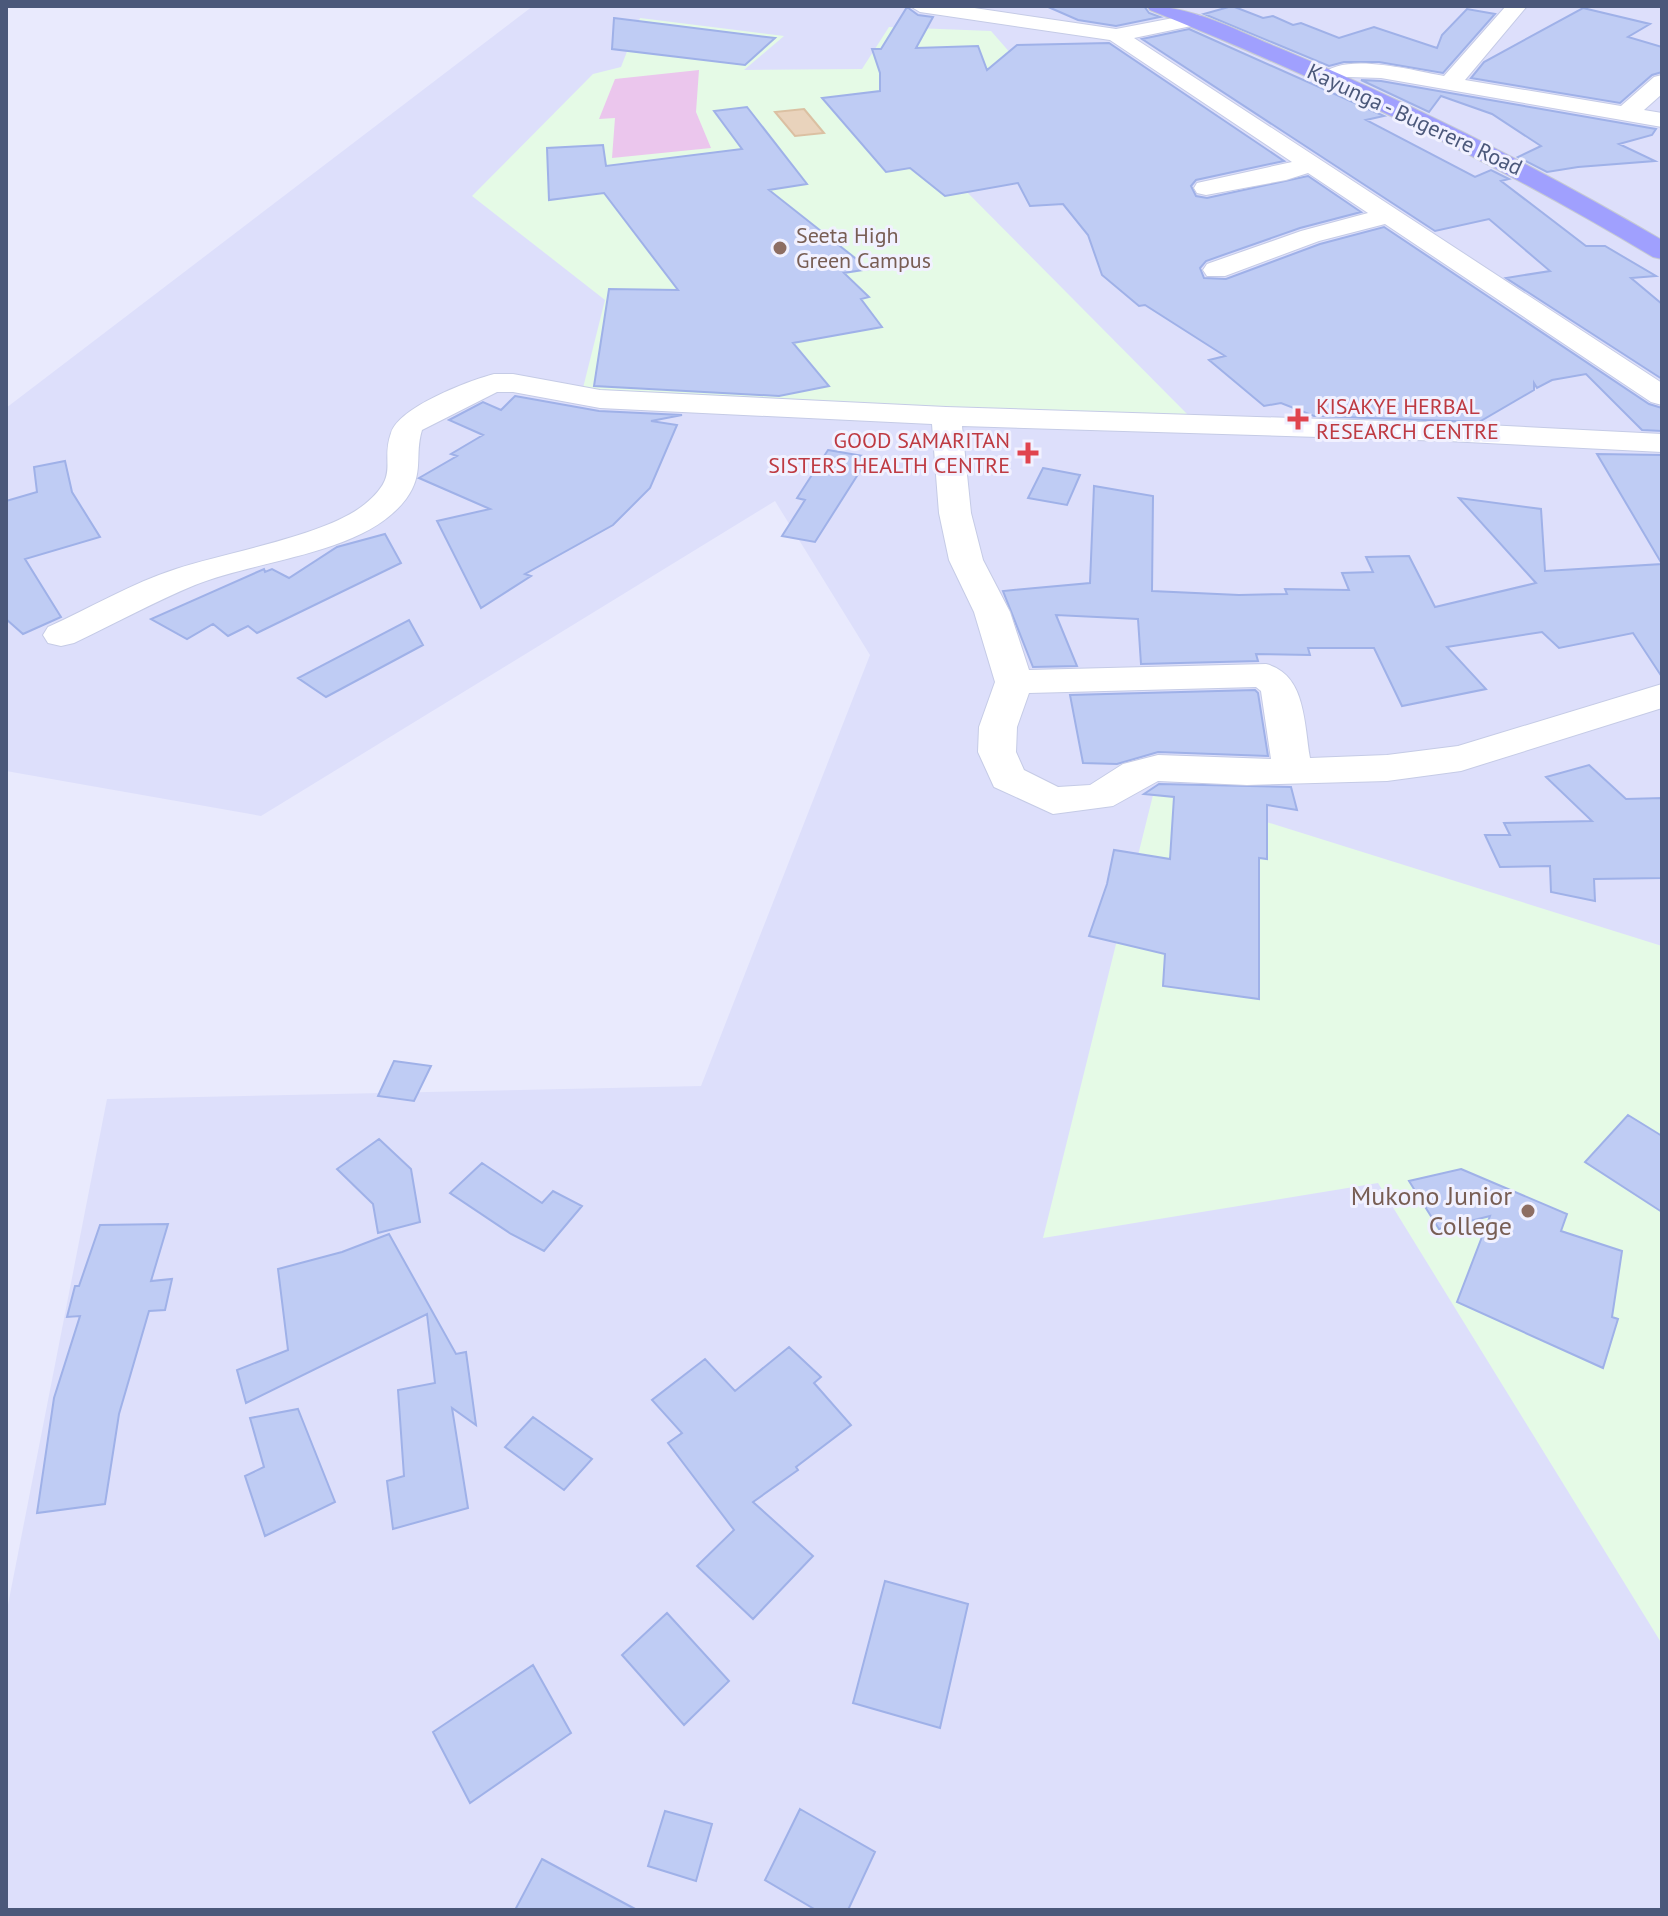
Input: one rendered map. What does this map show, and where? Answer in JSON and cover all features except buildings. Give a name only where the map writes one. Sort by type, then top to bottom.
[{"type":"main road","name":"Kayunga - Bugerere Road","points":[[1157,6],[1331,77],[1498,156],[1662,251]]},
{"type":"street","points":[[920,6],[1116,35],[1194,20]]},
{"type":"street","points":[[1450,83],[1517,6]]},
{"type":"street","points":[[1116,35],[1662,396]]},
{"type":"street","points":[[1331,77],[1344,70],[1361,70],[1662,120]]},
{"type":"street","points":[[1626,114],[1662,82]]},
{"type":"street","points":[[1206,188],[1286,173],[1312,163]]},
{"type":"street","points":[[1216,270],[1310,236],[1389,215]]},
{"type":"street","points":[[61,635],[185,577],[354,527],[390,498],[402,477],[405,463],[403,435],[410,424],[476,389],[494,383],[513,383],[600,399],[946,416],[1448,432],[1662,443]]},
{"type":"street","points":[[946,416],[955,513],[966,560],[992,612],[1014,682],[998,727],[997,752],[1008,778],[1053,801],[1099,797],[1137,773],[1158,768],[1292,771],[1387,768],[1461,758],[1662,696]]},
{"type":"street","points":[[1014,682],[1266,675],[1279,688],[1292,771]]},
{"type":"shaded area","points":[[533,6],[1662,6],[1662,1910],[6,1910],[6,1615],[107,1099],[701,1086],[870,655],[775,501],[261,816],[6,771],[6,408]]},
{"type":"shaded area","name":"Seeta High Green Campus","points":[[640,18],[784,36],[744,70],[862,69],[889,27],[991,31],[1087,140],[951,176],[1194,421],[582,392],[605,300],[472,196],[593,74],[621,67]]},
{"type":"shaded area","points":[[699,70],[696,112],[711,148],[612,158],[615,118],[599,119],[615,79]]},
{"type":"shaded area","points":[[804,109],[824,133],[795,136],[775,112]]},
{"type":"shaded area","name":"Mukono Junior College","points":[[1155,787],[1662,946],[1662,1644],[1378,1183],[1043,1238]]},
{"type":"place","name":"Seeta High Green Campus","points":[[780,248]]},
{"type":"place","name":"KISAKYE HERBAL RESEARCH CENTRE","points":[[1298,419]]},
{"type":"place","name":"GOOD SAMARITAN SISTERS HEALTH CENTRE","points":[[1028,453]]},
{"type":"place","name":"Mukono Junior College","points":[[1528,1211]]}]
